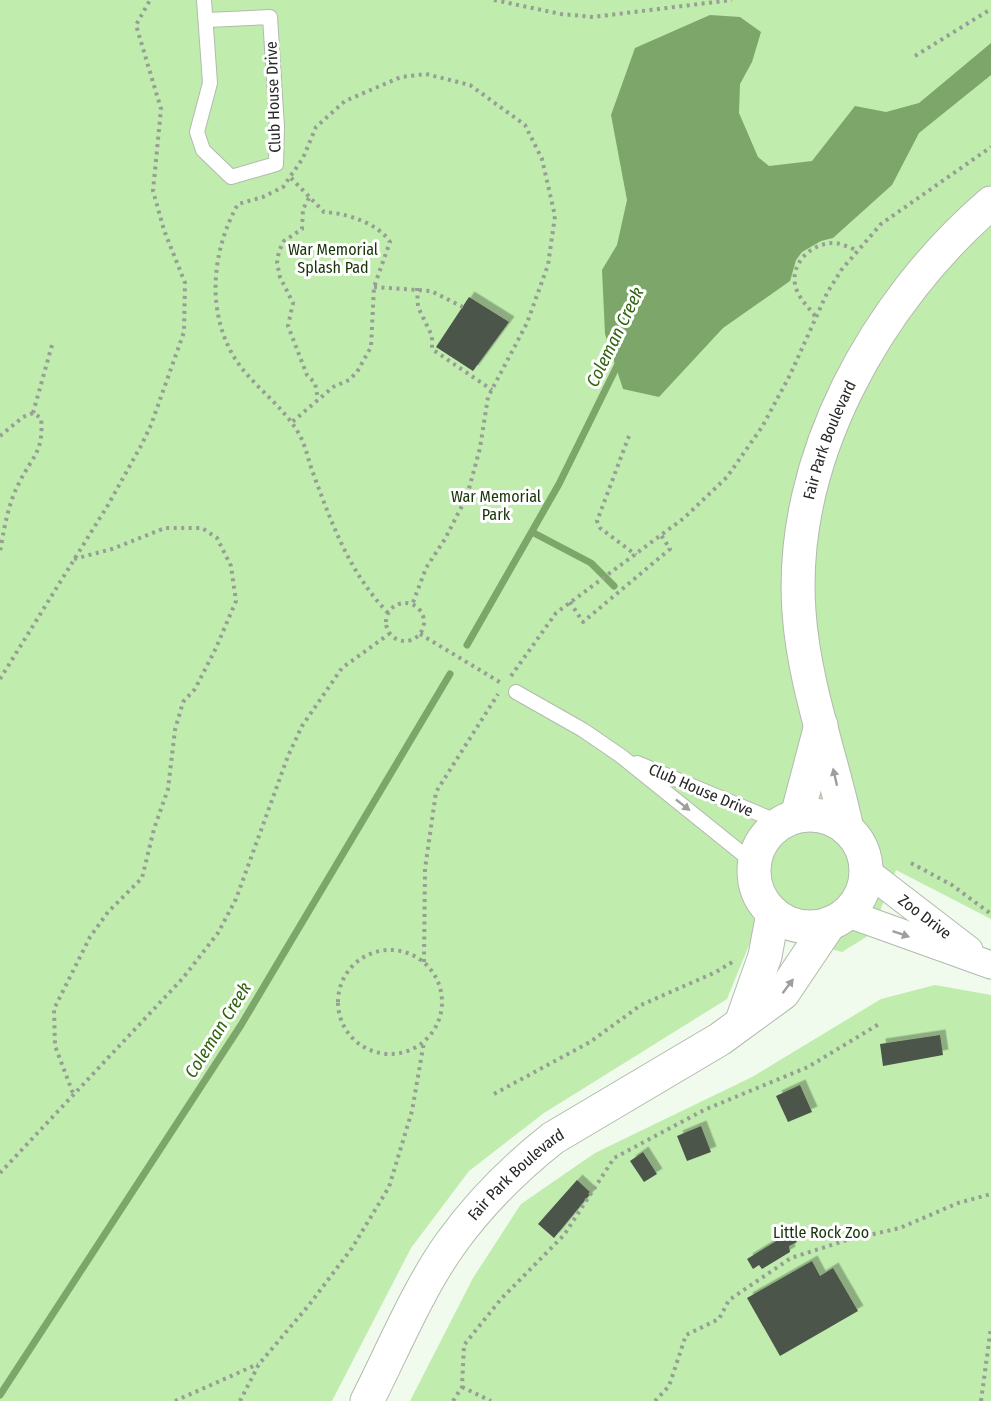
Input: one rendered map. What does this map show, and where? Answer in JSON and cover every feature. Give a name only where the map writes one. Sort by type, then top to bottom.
[{"type":"street","name":"Fair Park Boulevard","points":[[367,1401],[449,1245],[485,1201],[531,1155],[553,1138],[720,1039],[783,993],[838,918],[860,896],[866,870],[859,844],[847,829],[835,773],[821,725],[799,615],[797,581],[807,494],[839,408],[877,334],[929,265],[991,203]]},
{"type":"street","name":"Fair Park Boulevard","points":[[754,863],[765,837],[789,820],[821,725]]},
{"type":"street","points":[[789,820],[816,815],[833,820],[847,829]]},
{"type":"street","points":[[754,863],[753,874],[757,892],[773,913],[783,921],[800,927],[818,927],[838,918]]},
{"type":"street","name":"Zoo Drive","points":[[866,870],[989,964]]},
{"type":"street","points":[[742,1022],[765,956],[773,913]]},
{"type":"street","name":"Zoo Drive","points":[[838,918],[989,964]]},
{"type":"lane","name":"Club House Drive","points":[[204,0],[210,83],[197,132],[203,150],[231,177],[276,164],[277,127],[270,17],[207,20]]},
{"type":"lane","name":"Club House Drive","points":[[516,692],[583,730],[621,756],[754,863]]},
{"type":"lane","name":"Club House Drive","points":[[621,756],[789,820]]},
{"type":"path","points":[[0,679],[74,559],[151,425],[184,332],[185,283],[160,219],[153,191],[161,109],[136,25],[150,0]]},
{"type":"path","points":[[494,0],[561,14],[593,17],[732,0]]},
{"type":"path","points":[[915,56],[991,9]]},
{"type":"path","points":[[388,613],[363,583],[347,558],[300,435],[234,357],[222,328],[216,279],[218,247],[238,204],[263,197],[283,187],[291,178],[316,127],[345,101],[401,76],[426,74],[470,85],[525,125],[542,159],[555,216],[548,265],[527,323],[488,398],[480,448],[466,496],[445,539],[426,568],[412,604]]},
{"type":"path","points":[[424,962],[425,869],[436,792],[511,676],[556,613],[684,518],[727,477],[768,416],[790,375],[815,316],[842,269],[882,224],[991,147]]},
{"type":"path","points":[[291,178],[324,212],[339,213],[385,234],[390,242],[375,287],[371,346],[357,372],[318,399],[291,423]]},
{"type":"path","points":[[309,198],[303,209],[302,229],[284,241],[277,263],[280,277],[293,303],[288,326],[308,375],[315,384],[318,399]]},
{"type":"path","points":[[815,316],[797,292],[795,280],[797,264],[801,257],[813,249],[832,242],[859,251]]},
{"type":"path","points":[[375,287],[417,288],[431,291],[463,307]]},
{"type":"path","points":[[417,288],[418,307],[432,336],[432,349],[492,390]]},
{"type":"path","points":[[33,413],[52,345]]},
{"type":"path","points":[[0,436],[23,417],[33,413]]},
{"type":"path","points":[[0,552],[7,515],[18,484],[40,450],[41,418],[33,413]]},
{"type":"path","points":[[629,436],[597,521],[600,528],[636,555]]},
{"type":"path","points":[[74,559],[112,549],[165,528],[202,528],[217,538],[231,566],[236,601],[195,689],[183,702],[175,730],[168,789],[154,829],[142,878],[108,912],[90,937],[54,1009],[55,1046],[74,1096]]},
{"type":"path","points":[[570,602],[583,622],[670,549],[661,535]]},
{"type":"path","points":[[398,604],[412,604],[420,610],[424,621],[423,635],[405,642],[389,634],[386,626],[388,613],[398,604]]},
{"type":"path","points":[[0,1173],[183,978],[218,933],[236,899],[288,756],[302,726],[342,668],[389,634]]},
{"type":"path","points":[[423,635],[487,674]]},
{"type":"path","points":[[911,863],[952,885],[991,914]]},
{"type":"path","points":[[400,951],[424,962],[439,983],[442,1009],[433,1033],[424,1042],[401,1053],[377,1053],[366,1048],[347,1032],[341,1022],[338,998],[340,986],[353,965],[375,952],[400,951]]},
{"type":"path","points":[[494,1094],[590,1042],[641,1005],[716,972],[744,956]]},
{"type":"path","points":[[453,1401],[462,1387],[464,1346],[501,1299],[564,1235],[614,1158],[704,1110],[808,1067],[879,1024]]},
{"type":"path","points":[[240,1401],[259,1364],[309,1305],[352,1248],[389,1187],[412,1111],[424,1042]]},
{"type":"path","points":[[655,1401],[669,1386],[686,1335],[719,1319],[729,1300],[791,1258],[847,1240],[900,1228],[958,1203],[991,1194]]},
{"type":"path","points":[[981,1401],[991,1327]]},
{"type":"path","points":[[175,1401],[259,1364]]},
{"type":"path","points":[[462,1387],[491,1401]]},
{"type":"green space","name":"War Memorial Park","points":[[0,0],[991,0],[991,919],[896,870],[871,934],[842,952],[756,928],[727,999],[544,1113],[469,1171],[411,1248],[332,1401],[0,1401]]},
{"type":"green space","name":"Little Rock Zoo","points":[[935,985],[991,995],[991,1401],[410,1401],[473,1278],[521,1204],[595,1153],[752,1077],[881,999]]},
{"type":"water","points":[[710,15],[740,17],[761,32],[752,62],[740,84],[739,113],[758,157],[769,166],[812,161],[855,106],[886,112],[919,103],[991,43],[991,75],[919,133],[892,185],[833,238],[821,241],[802,252],[796,260],[790,281],[723,328],[659,397],[623,389],[605,334],[602,270],[617,245],[627,200],[611,115],[635,48]]},
{"type":"building","points":[[469,297],[509,322],[473,371],[436,347]]},
{"type":"building","points":[[940,1035],[943,1055],[883,1066],[880,1044]]},
{"type":"building","points":[[800,1085],[812,1112],[788,1122],[776,1096]]},
{"type":"building","points":[[701,1126],[711,1152],[687,1161],[677,1136]]},
{"type":"building","points":[[643,1152],[657,1174],[644,1182],[630,1161]]},
{"type":"building","points":[[577,1180],[591,1193],[554,1238],[538,1224]]},
{"type":"building","points":[[791,1232],[797,1242],[789,1246],[790,1252],[762,1269],[759,1265],[753,1269],[747,1259]]},
{"type":"building","points":[[812,1261],[820,1276],[833,1268],[858,1311],[780,1356],[747,1298]]},
{"type":"waterway","name":"Coleman Creek","points":[[467,645],[559,484],[620,360]]},
{"type":"waterway","points":[[532,532],[591,563],[614,586]]},
{"type":"waterway","name":"Coleman Creek","points":[[0,1395],[241,1025],[450,674]]},
{"type":"park label","name":"War Memorial Splash Pad","points":[[333,258]]}]
